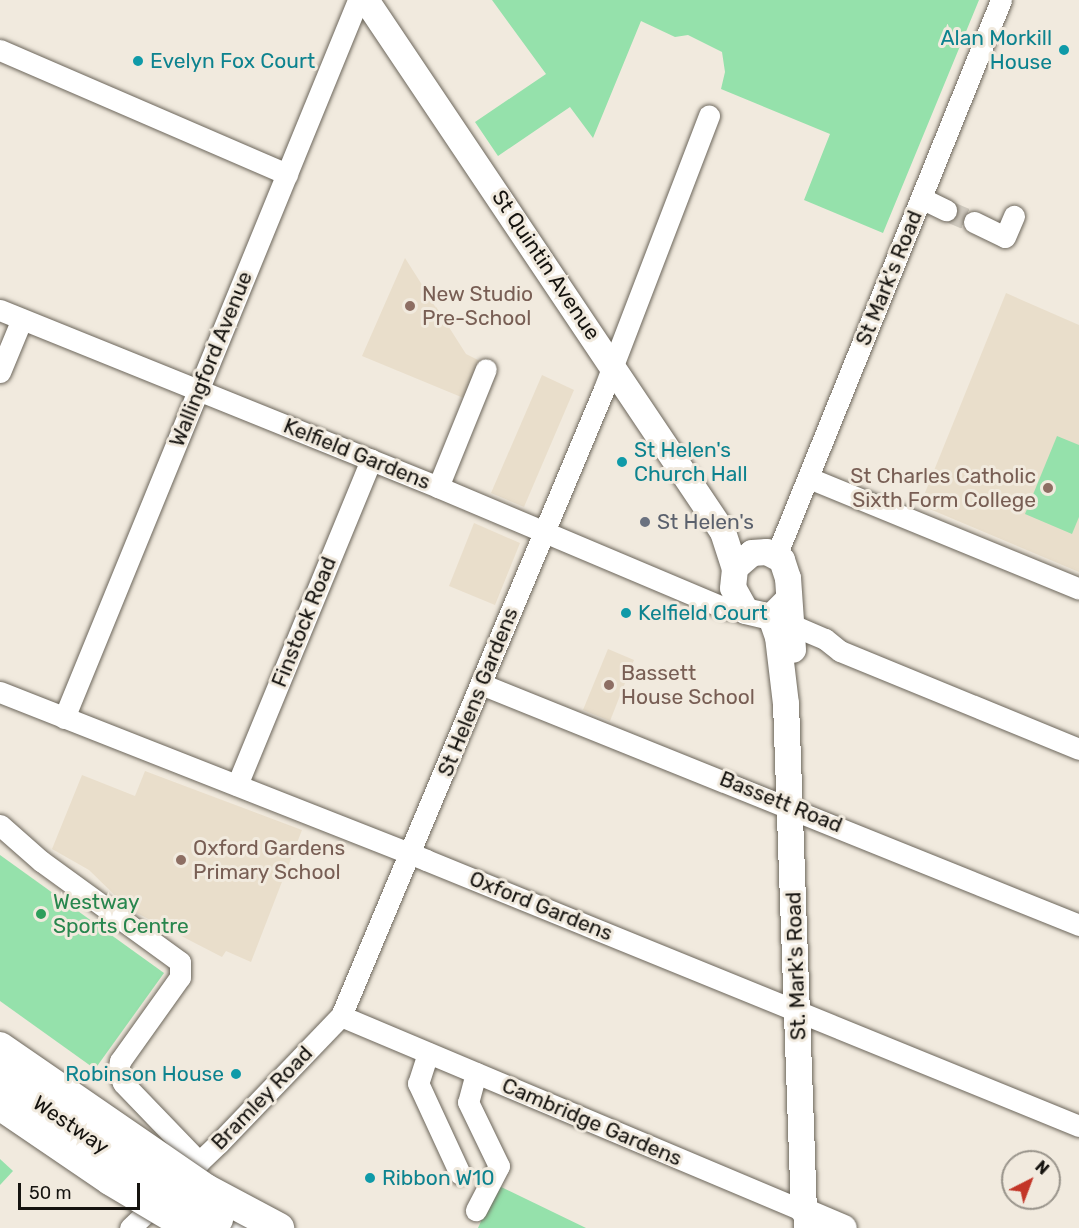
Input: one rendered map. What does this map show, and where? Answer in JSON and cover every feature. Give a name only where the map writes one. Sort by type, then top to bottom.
[{"type":"highway","points":[[0,1047],[206,1189],[279,1228]]},
{"type":"highway","name":"Westway","points":[[0,1075],[127,1163],[235,1228]]},
{"type":"highway","name":"Westway","points":[[0,1105],[110,1180],[191,1228]]},
{"type":"highway","points":[[0,1128],[151,1228]]},
{"type":"main road","name":"St Quintin Avenue","points":[[366,0],[723,532],[749,566],[746,610]]},
{"type":"main road","name":"St Quintin Avenue","points":[[749,566],[786,568],[784,614]]},
{"type":"main road","points":[[746,610],[784,614]]},
{"type":"main road","name":"St. Mark's Road","points":[[784,614],[794,652],[786,704]]},
{"type":"main road","name":"St. Mark's Road","points":[[784,614],[778,637],[786,704],[791,806],[804,1220]]},
{"type":"main road","name":"Cambridge Gardens","points":[[804,1220],[844,1228]]},
{"type":"street","name":"Wallingford Avenue","points":[[64,718],[358,0]]},
{"type":"street","name":"St Mark's Road","points":[[749,566],[808,478],[1001,0]]},
{"type":"street","points":[[0,50],[287,174]]},
{"type":"street","name":"St Helens Gardens","points":[[341,1016],[411,854],[613,366],[709,115]]},
{"type":"street","points":[[921,198],[946,210]]},
{"type":"street","points":[[974,222],[1005,237],[1014,216]]},
{"type":"street","name":"Kelfield Gardens","points":[[0,310],[438,487],[543,534],[732,611],[746,610]]},
{"type":"street","points":[[0,372],[22,319]]},
{"type":"street","points":[[438,487],[486,369]]},
{"type":"street","name":"Finstock Road","points":[[237,785],[371,460]]},
{"type":"street","points":[[808,478],[1079,589]]},
{"type":"street","points":[[712,602],[749,566]]},
{"type":"street","points":[[784,614],[840,651],[1079,749]]},
{"type":"street","points":[[794,652],[840,651]]},
{"type":"street","name":"Bassett Road","points":[[481,684],[791,806],[1079,925]]},
{"type":"street","name":"Oxford Gardens","points":[[0,692],[411,854],[1079,1126]]},
{"type":"street","points":[[0,825],[41,861],[180,962],[180,977],[120,1061],[118,1071],[123,1083],[199,1162]]},
{"type":"street","name":"Bramley Road","points":[[130,1228],[199,1162],[341,1016]]},
{"type":"street","name":"Cambridge Gardens","points":[[341,1016],[476,1073],[804,1220]]},
{"type":"street","points":[[428,1053],[418,1083],[460,1174]]},
{"type":"street","points":[[476,1073],[468,1102],[499,1166],[476,1210]]},
{"type":"shaded area","name":"New Studio Pre-School","points":[[405,258],[466,354],[482,362],[466,399],[362,356]]},
{"type":"shaded area","points":[[1006,293],[1079,325],[1079,572],[920,505]]},
{"type":"shaded area","points":[[542,375],[574,390],[524,507],[491,493]]},
{"type":"shaded area","points":[[474,523],[520,543],[495,605],[449,586]]},
{"type":"shaded area","name":"Bassett House School","points":[[608,649],[634,660],[610,721],[583,710]]},
{"type":"shaded area","name":"Oxford Gardens Primary School","points":[[145,771],[302,830],[251,962],[226,951],[222,957],[129,909],[89,870],[52,849],[82,775],[135,796]]},
{"type":"green space","points":[[492,0],[979,0],[883,233],[804,200],[830,134],[721,89],[725,72],[722,52],[688,35],[675,37],[641,21],[593,138],[570,107],[498,156],[475,122],[546,74]]},
{"type":"green space","points":[[1057,436],[1079,445],[1079,517],[1072,534],[1025,514]]},
{"type":"green space","name":"Westway Sports Centre","points":[[0,855],[164,973],[95,1069],[0,1001]]},
{"type":"green space","points":[[0,1159],[13,1171],[0,1185]]},
{"type":"green space","points":[[497,1185],[586,1228],[478,1228]]},
{"type":"tunnel","points":[[946,210],[974,222]]},
{"type":"place","name":"Alan Morkill House","points":[[1064,50]]},
{"type":"place","name":"Evelyn Fox Court","points":[[138,61]]},
{"type":"place","name":"New Studio Pre-School","points":[[410,306]]},
{"type":"place","name":"St Helen's Church Hall","points":[[622,462]]},
{"type":"place","name":"St Charles Catholic Sixth Form College","points":[[1048,488]]},
{"type":"place","name":"St Helen's","points":[[645,522]]},
{"type":"place","name":"Kelfield Court","points":[[626,613]]},
{"type":"place","name":"Bassett House School","points":[[609,685]]},
{"type":"place","name":"Oxford Gardens Primary School","points":[[181,860]]},
{"type":"place","name":"Westway Sports Centre","points":[[41,914]]},
{"type":"place","name":"Robinson House","points":[[236,1074]]},
{"type":"place","name":"Ribbon W10","points":[[370,1178]]}]
